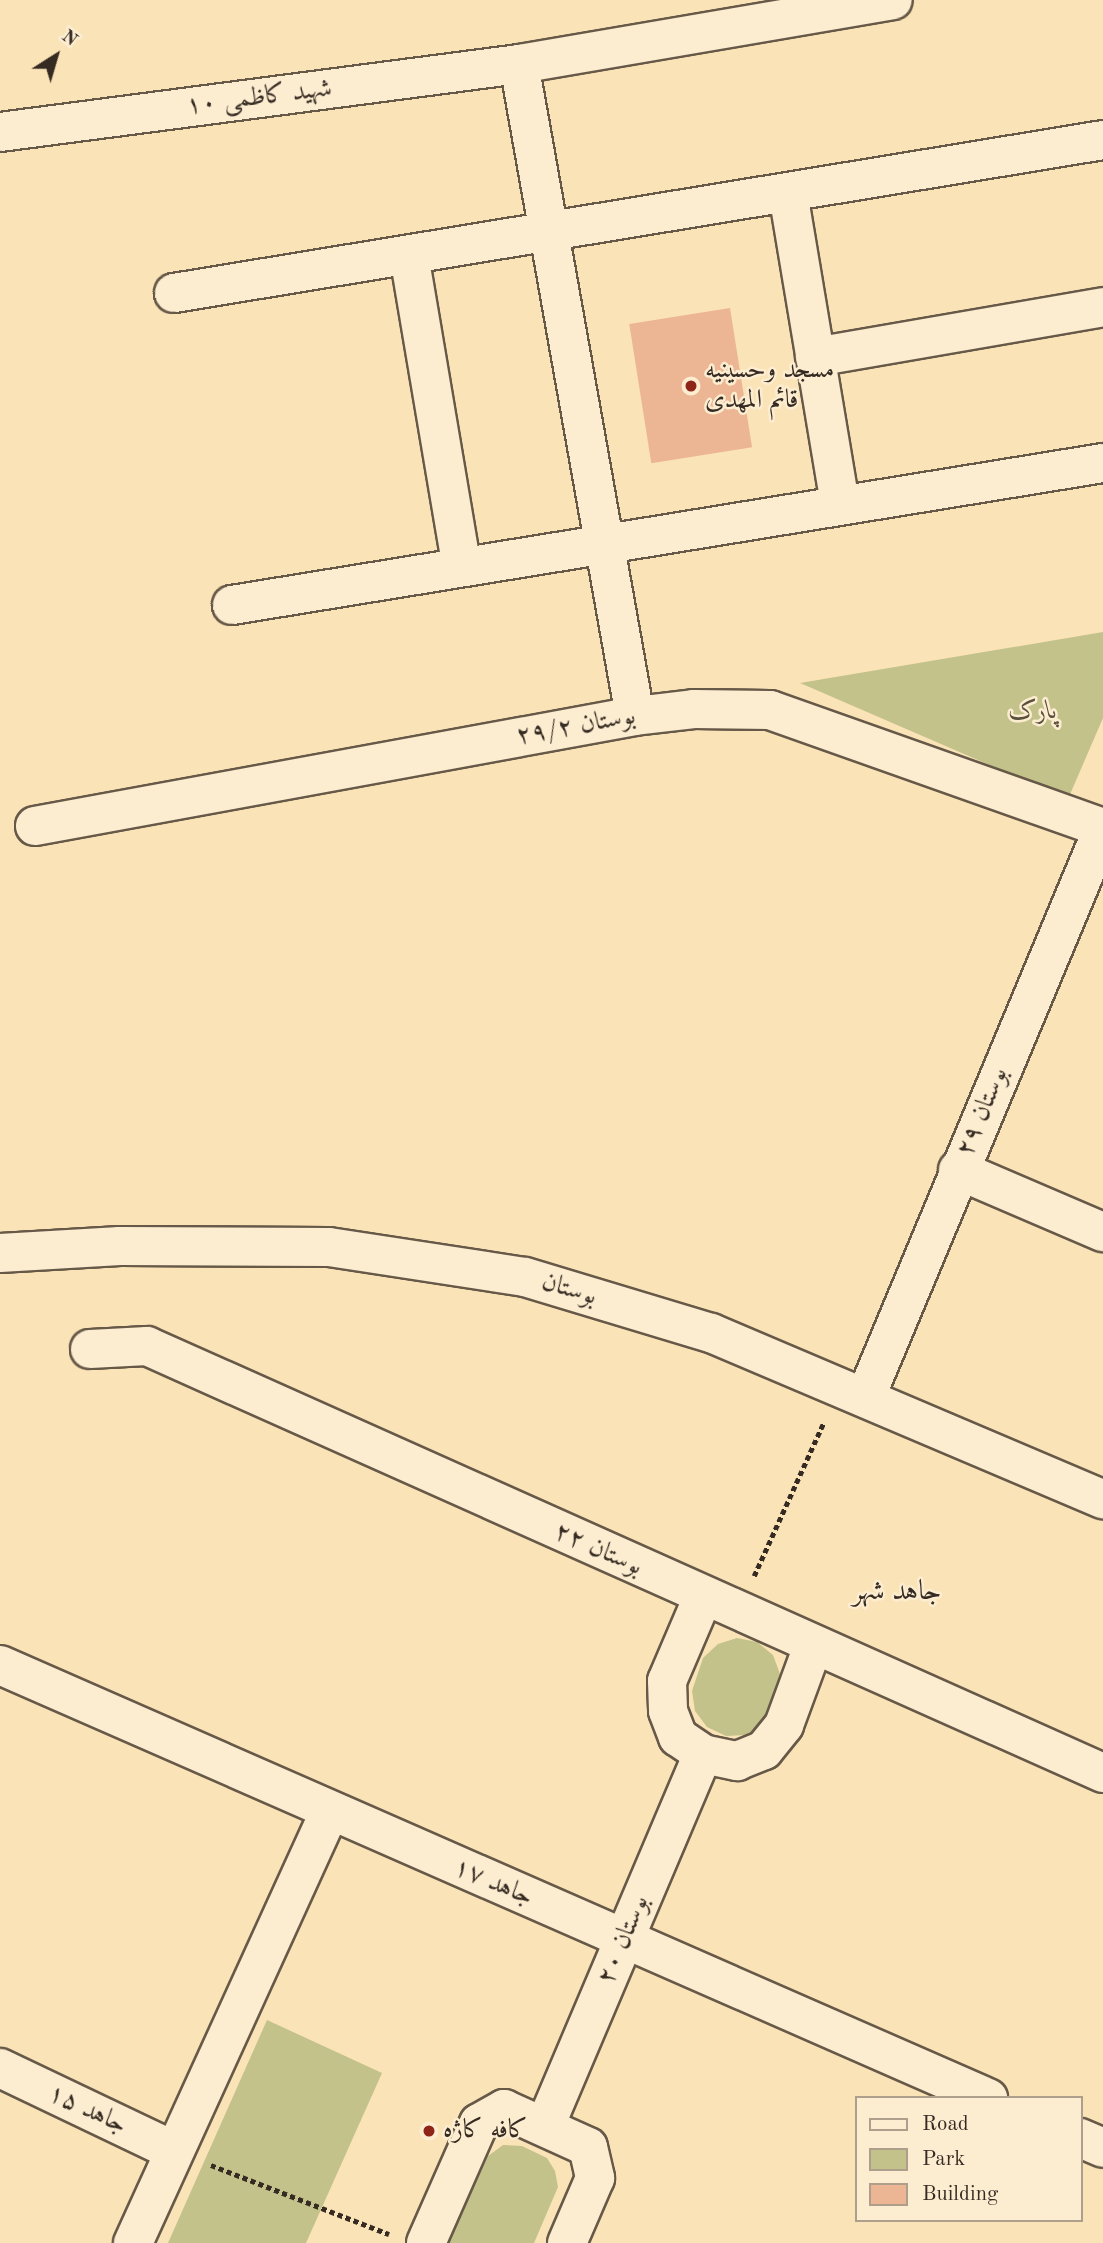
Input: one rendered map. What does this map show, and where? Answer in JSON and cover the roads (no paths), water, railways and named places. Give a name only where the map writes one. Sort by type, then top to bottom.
[{"type":"street","name":"شهید کاظمی ۱۰","points":[[0,132],[519,64],[892,0]]},
{"type":"street","points":[[519,64],[635,716]]},
{"type":"street","points":[[174,293],[1103,140]]},
{"type":"street","points":[[788,193],[840,505]]},
{"type":"street","points":[[409,255],[462,567]]},
{"type":"street","points":[[815,357],[1103,307]]},
{"type":"street","points":[[232,604],[1103,463]]},
{"type":"street","name":"بوستان ۲۹/۲","points":[[35,826],[635,716],[694,709],[770,710],[1100,842]]},
{"type":"street","name":"بوستان ۲۹","points":[[853,1391],[958,1170],[1100,842]]},
{"type":"street","points":[[958,1170],[1103,1232]]},
{"type":"street","name":"بوستان","points":[[0,1253],[120,1246],[329,1247],[512,1275],[711,1333],[1103,1499]]},
{"type":"street","name":"بوستان ۲۲","points":[[90,1349],[147,1346],[720,1605],[1103,1773]]},
{"type":"street","points":[[720,1605],[667,1681],[668,1711],[678,1737],[703,1754],[737,1761],[764,1750],[784,1725],[813,1646]]},
{"type":"street","name":"جاهد ۱۷","points":[[0,1665],[329,1812],[983,2096]]},
{"type":"street","name":"بوستان ۲۰","points":[[545,2126],[703,1754]]},
{"type":"street","points":[[133,2243],[329,1812]]},
{"type":"street","name":"جاهد ۱۵","points":[[0,2068],[174,2151]]},
{"type":"street","points":[[413,2241],[479,2123],[504,2109],[587,2147],[595,2178],[567,2243]]},
{"type":"street","points":[[1082,2139],[1103,2148]]},
{"type":"place","name":"مسجد وحسینیه قائم المهدی","points":[[691,386]]},
{"type":"place","name":"کافه کاژه","points":[[429,2131]]},
{"type":"district","name":"جاهد شهر","points":[[897,1592]]},
{"type":"park label","name":"پارک","points":[[1033,712]]}]
